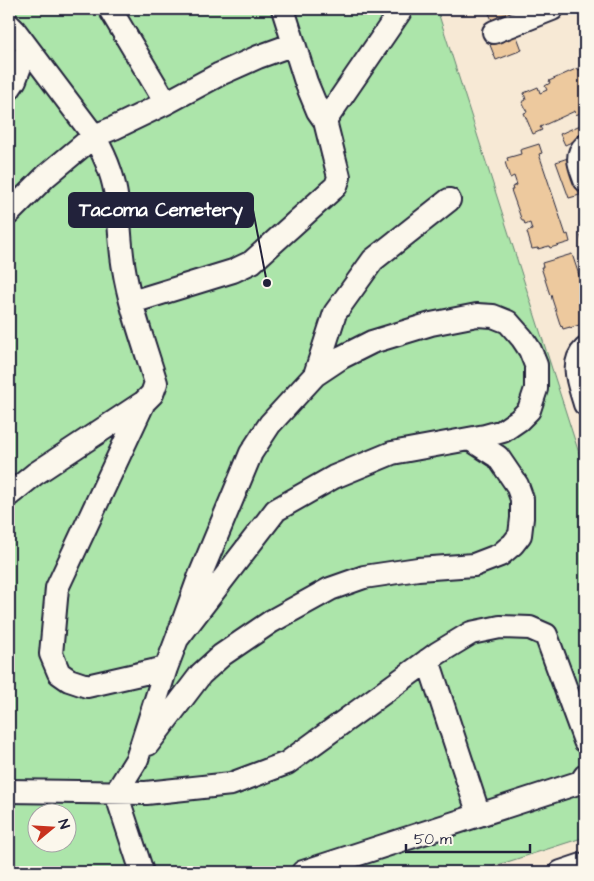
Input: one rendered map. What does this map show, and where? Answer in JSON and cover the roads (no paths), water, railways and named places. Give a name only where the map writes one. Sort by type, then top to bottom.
[{"type":"lane","points":[[9,18],[18,9]]},
{"type":"lane","points":[[110,9],[166,103]]},
{"type":"lane","points":[[132,302],[233,271],[252,262],[336,186],[339,176],[325,121],[318,111],[306,82],[283,9]]},
{"type":"lane","points":[[325,121],[401,9]]},
{"type":"lane","points":[[494,32],[552,9]]},
{"type":"lane","points":[[9,25],[94,136],[111,172],[117,202],[124,269],[156,382],[152,394],[144,402],[35,474],[9,496]]},
{"type":"lane","points":[[9,212],[46,176],[94,136],[166,103],[220,74],[294,44]]},
{"type":"lane","points":[[9,89],[15,80],[27,48]]},
{"type":"lane","points":[[585,146],[579,154],[579,161],[585,180]]},
{"type":"lane","points":[[315,375],[335,313],[373,260],[450,200]]},
{"type":"lane","points":[[137,758],[166,668],[176,639],[199,578],[251,453],[270,424],[315,375],[342,357],[372,342],[432,324],[477,315],[493,316],[508,322],[530,350],[536,365],[536,389],[528,410],[519,420],[503,431],[485,436],[392,453],[334,477],[276,510],[176,639]]},
{"type":"lane","points":[[585,350],[577,360],[576,369],[585,404]]},
{"type":"lane","points":[[144,402],[58,588],[51,654],[59,673],[69,680],[87,686],[166,668]]},
{"type":"lane","points":[[142,872],[116,793],[137,758],[201,674],[222,655],[272,621],[330,589],[364,578],[418,569],[474,565],[500,555],[520,535],[522,499],[517,485],[498,457],[470,439]]},
{"type":"lane","points":[[9,791],[146,793],[230,784],[287,763],[438,653],[471,633],[500,627],[530,628],[546,635],[585,741]]},
{"type":"lane","points":[[428,660],[479,815]]},
{"type":"lane","points":[[303,872],[581,782],[585,776]]},
{"type":"lane","points":[[561,872],[585,864]]},
{"type":"place","name":"Tacoma Cemetery","points":[[267,283]]}]
